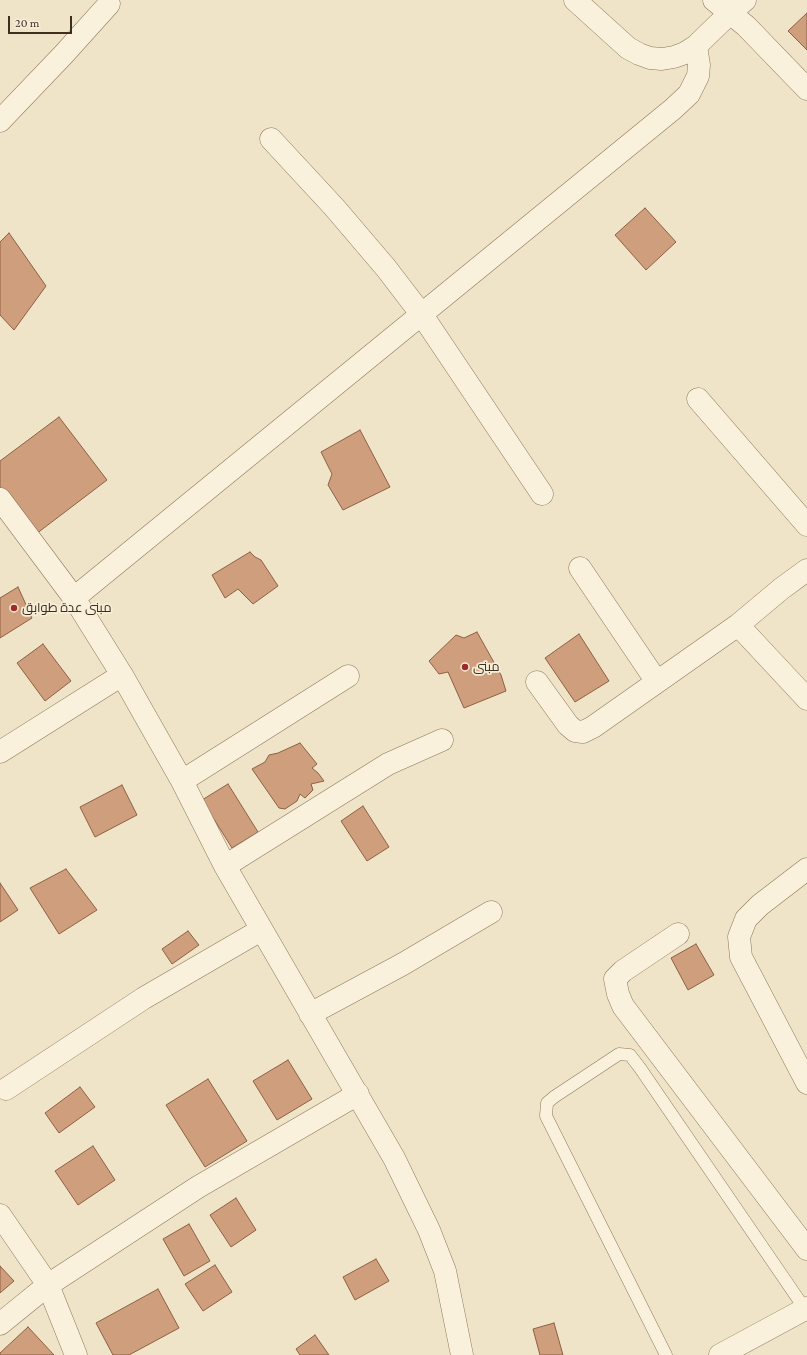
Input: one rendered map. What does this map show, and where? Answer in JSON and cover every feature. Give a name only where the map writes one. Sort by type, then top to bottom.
[{"type":"street","points":[[575,0],[620,39],[628,48],[650,58],[662,59],[674,58],[696,46],[730,4],[746,26],[807,89]]},
{"type":"street","points":[[0,121],[109,4]]},
{"type":"street","points":[[74,598],[682,101],[689,94],[698,76],[699,65],[696,46]]},
{"type":"street","points":[[271,139],[334,207],[386,268],[422,315],[542,494]]},
{"type":"street","points":[[698,399],[807,524]]},
{"type":"street","points":[[0,499],[74,598],[122,675],[182,781],[225,866],[261,930],[394,1158],[429,1230],[444,1271],[462,1355]]},
{"type":"street","points":[[580,568],[658,682]]},
{"type":"street","points":[[537,682],[568,725],[574,731],[583,732],[593,727],[738,625],[807,570]]},
{"type":"street","points":[[738,625],[807,699]]},
{"type":"street","points":[[0,752],[122,675]]},
{"type":"street","points":[[182,781],[348,676]]},
{"type":"street","points":[[225,866],[388,764],[442,740]]},
{"type":"street","points":[[807,869],[760,905],[746,919],[739,938],[741,957],[807,1083]]},
{"type":"street","points":[[310,1014],[403,964],[491,912]]},
{"type":"street","points":[[6,1089],[144,998],[261,930]]},
{"type":"street","points":[[678,934],[623,971],[615,979],[618,994],[623,1006],[807,1249]]},
{"type":"street","points":[[0,1324],[48,1285],[198,1187],[358,1094]]},
{"type":"street","points":[[0,1215],[48,1285],[76,1355]]},
{"type":"street","points":[[720,1355],[806,1308]]},
{"type":"lane","points":[[666,1355],[546,1116],[547,1103],[554,1096],[619,1054],[630,1056],[640,1068],[806,1308]]},
{"type":"building","points":[[807,13],[807,50],[788,31]]},
{"type":"building","points":[[645,208],[676,242],[646,270],[615,235]]},
{"type":"building","points":[[9,233],[46,286],[14,330],[0,315],[0,242]]},
{"type":"building","points":[[59,417],[107,480],[36,534],[0,488],[0,461]]},
{"type":"building","points":[[360,430],[390,487],[343,510],[328,485],[332,474],[321,452]]},
{"type":"building","points":[[250,552],[261,560],[278,586],[253,604],[238,589],[225,598],[212,575]]},
{"type":"building","name":"مبنى عدة طوابق","points":[[18,587],[32,618],[0,638],[0,598]]},
{"type":"building","name":"مبنى","points":[[477,632],[501,675],[506,691],[464,708],[448,672],[439,674],[429,661],[456,635],[464,638]]},
{"type":"building","points":[[579,634],[609,681],[575,702],[545,658]]},
{"type":"building","points":[[43,644],[71,681],[45,701],[17,663]]},
{"type":"building","points":[[300,743],[317,764],[312,768],[324,781],[311,784],[313,790],[305,798],[300,794],[297,801],[285,809],[279,808],[252,769],[265,762],[269,755],[278,753]]},
{"type":"building","points":[[228,784],[258,832],[232,848],[202,800]]},
{"type":"building","points":[[122,785],[137,815],[95,837],[80,807]]},
{"type":"building","points":[[363,806],[389,847],[367,861],[341,821]]},
{"type":"building","points":[[66,869],[97,910],[59,934],[30,888]]},
{"type":"building","points":[[0,883],[18,910],[0,922]]},
{"type":"building","points":[[188,931],[199,945],[172,964],[162,949]]},
{"type":"building","points":[[696,944],[714,975],[688,990],[671,958]]},
{"type":"building","points":[[288,1060],[312,1099],[277,1120],[253,1081]]},
{"type":"building","points":[[208,1079],[247,1141],[205,1167],[166,1105]]},
{"type":"building","points":[[80,1087],[95,1107],[59,1133],[45,1113]]},
{"type":"building","points":[[93,1146],[115,1180],[78,1205],[55,1171]]},
{"type":"building","points":[[236,1198],[256,1230],[231,1247],[210,1215]]},
{"type":"building","points":[[189,1224],[210,1261],[184,1276],[163,1239]]},
{"type":"building","points":[[376,1259],[389,1281],[355,1300],[343,1277]]},
{"type":"building","points":[[215,1265],[232,1292],[203,1311],[185,1284]]},
{"type":"building","points":[[0,1266],[14,1281],[0,1293]]},
{"type":"building","points":[[158,1289],[179,1328],[129,1355],[113,1355],[96,1323]]},
{"type":"building","points":[[554,1323],[563,1355],[540,1355],[533,1329]]},
{"type":"building","points":[[28,1327],[54,1355],[0,1355],[0,1353]]},
{"type":"building","points":[[315,1335],[329,1355],[300,1355],[296,1349]]},
{"type":"place","name":"مبنى عدة طوابق","points":[[14,608]]},
{"type":"place","name":"مبنى","points":[[465,667]]}]
